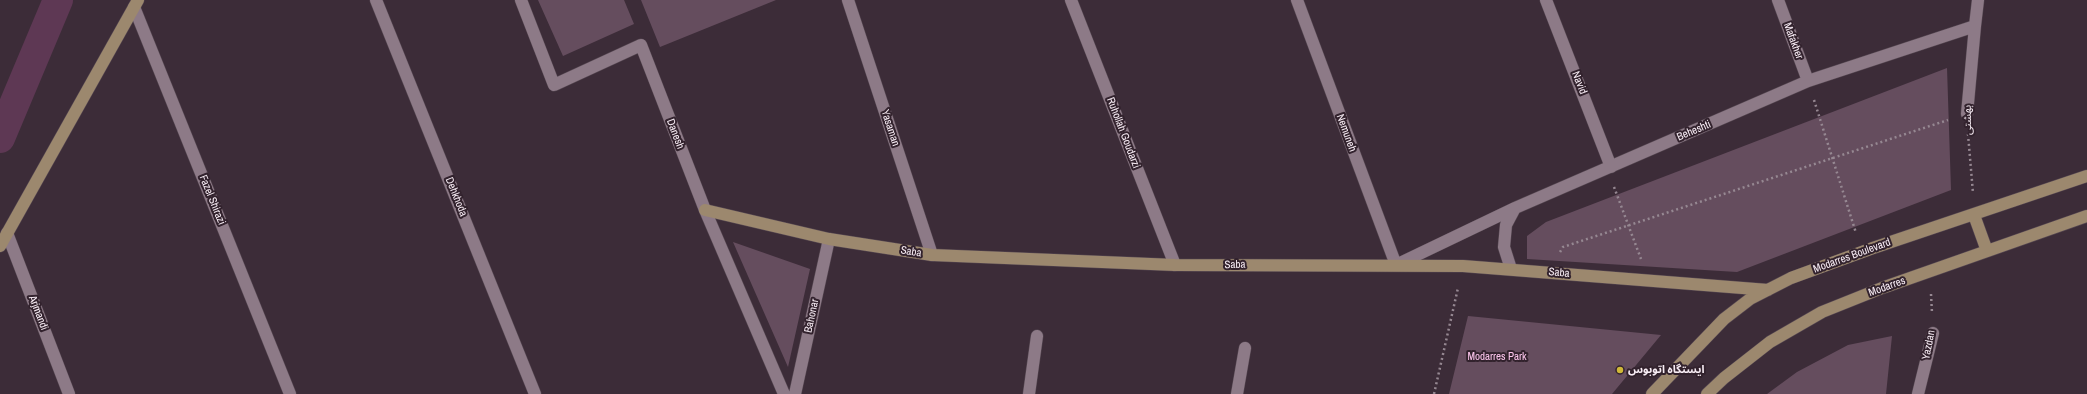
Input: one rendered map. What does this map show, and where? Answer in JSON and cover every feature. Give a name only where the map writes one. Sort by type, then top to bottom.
[{"type":"street","name":"Dehkhoda","points":[[376,0],[535,394]]},
{"type":"street","name":"Danesh","points":[[521,0],[554,85],[640,46],[705,210],[784,394]]},
{"type":"street","name":"Yasaman","points":[[848,0],[932,255]]},
{"type":"street","name":"Ruhollah Goudarzi","points":[[1071,0],[1175,265]]},
{"type":"street","name":"Nemuneh","points":[[1297,0],[1396,265]]},
{"type":"street","name":"Navid","points":[[1546,0],[1609,167]]},
{"type":"street","name":"Mafakher","points":[[1778,0],[1808,81]]},
{"type":"street","points":[[1975,26],[1978,0]]},
{"type":"street","points":[[0,246],[136,3]]},
{"type":"street","name":"Fazel Shirazi","points":[[136,3],[290,394]]},
{"type":"street","name":"Beheshti","points":[[1396,265],[1515,208],[1808,81],[1975,26]]},
{"type":"street","name":"بهشتی","points":[[1967,114],[1975,26]]},
{"type":"street","name":"Modarres Boulevard","points":[[1652,394],[1724,319],[1750,299],[1791,278],[2087,176]]},
{"type":"street","points":[[1511,269],[1504,247],[1506,225],[1515,208]]},
{"type":"street","name":"Saba","points":[[705,210],[829,239],[932,255],[1175,265],[1463,266],[1768,290]]},
{"type":"street","points":[[1974,215],[1987,251]]},
{"type":"street","name":"Modarres","points":[[1707,394],[1724,378],[1770,342],[1805,320],[1842,304],[1930,271],[2087,216]]},
{"type":"street","name":"Arjmandi","points":[[7,233],[70,394]]},
{"type":"street","name":"Bahonar","points":[[795,394],[829,239]]},
{"type":"street","name":"Yazdan","points":[[1918,394],[1933,332]]},
{"type":"street","points":[[1028,394],[1037,336]]},
{"type":"street","points":[[1237,394],[1245,348]]},
{"type":"path","points":[[1808,81],[1862,253]]},
{"type":"path","points":[[1546,272],[1563,247],[1967,114]]},
{"type":"path","name":"بهشتی","points":[[1967,114],[1974,215]]},
{"type":"path","points":[[1609,167],[1648,280]]},
{"type":"path","points":[[1434,394],[1463,266]]},
{"type":"path","name":"Yazdan","points":[[1930,271],[1933,332]]},
{"type":"green space","points":[[538,0],[624,0],[634,24],[563,56]]},
{"type":"green space","points":[[641,0],[776,0],[660,47]]},
{"type":"green space","points":[[1947,68],[1951,190],[1737,272],[1527,259],[1527,236],[1546,222]]},
{"type":"green space","points":[[733,242],[810,269],[788,367]]},
{"type":"green space","name":"Modarres Park","points":[[1468,316],[1661,335],[1612,394],[1449,394]]},
{"type":"green space","points":[[1892,336],[1886,394],[1767,394],[1797,372],[1848,345]]},
{"type":"waterway","points":[[0,138],[58,0]]},
{"type":"place","name":"ایستگاه اتوبوس","points":[[1620,370]]}]
